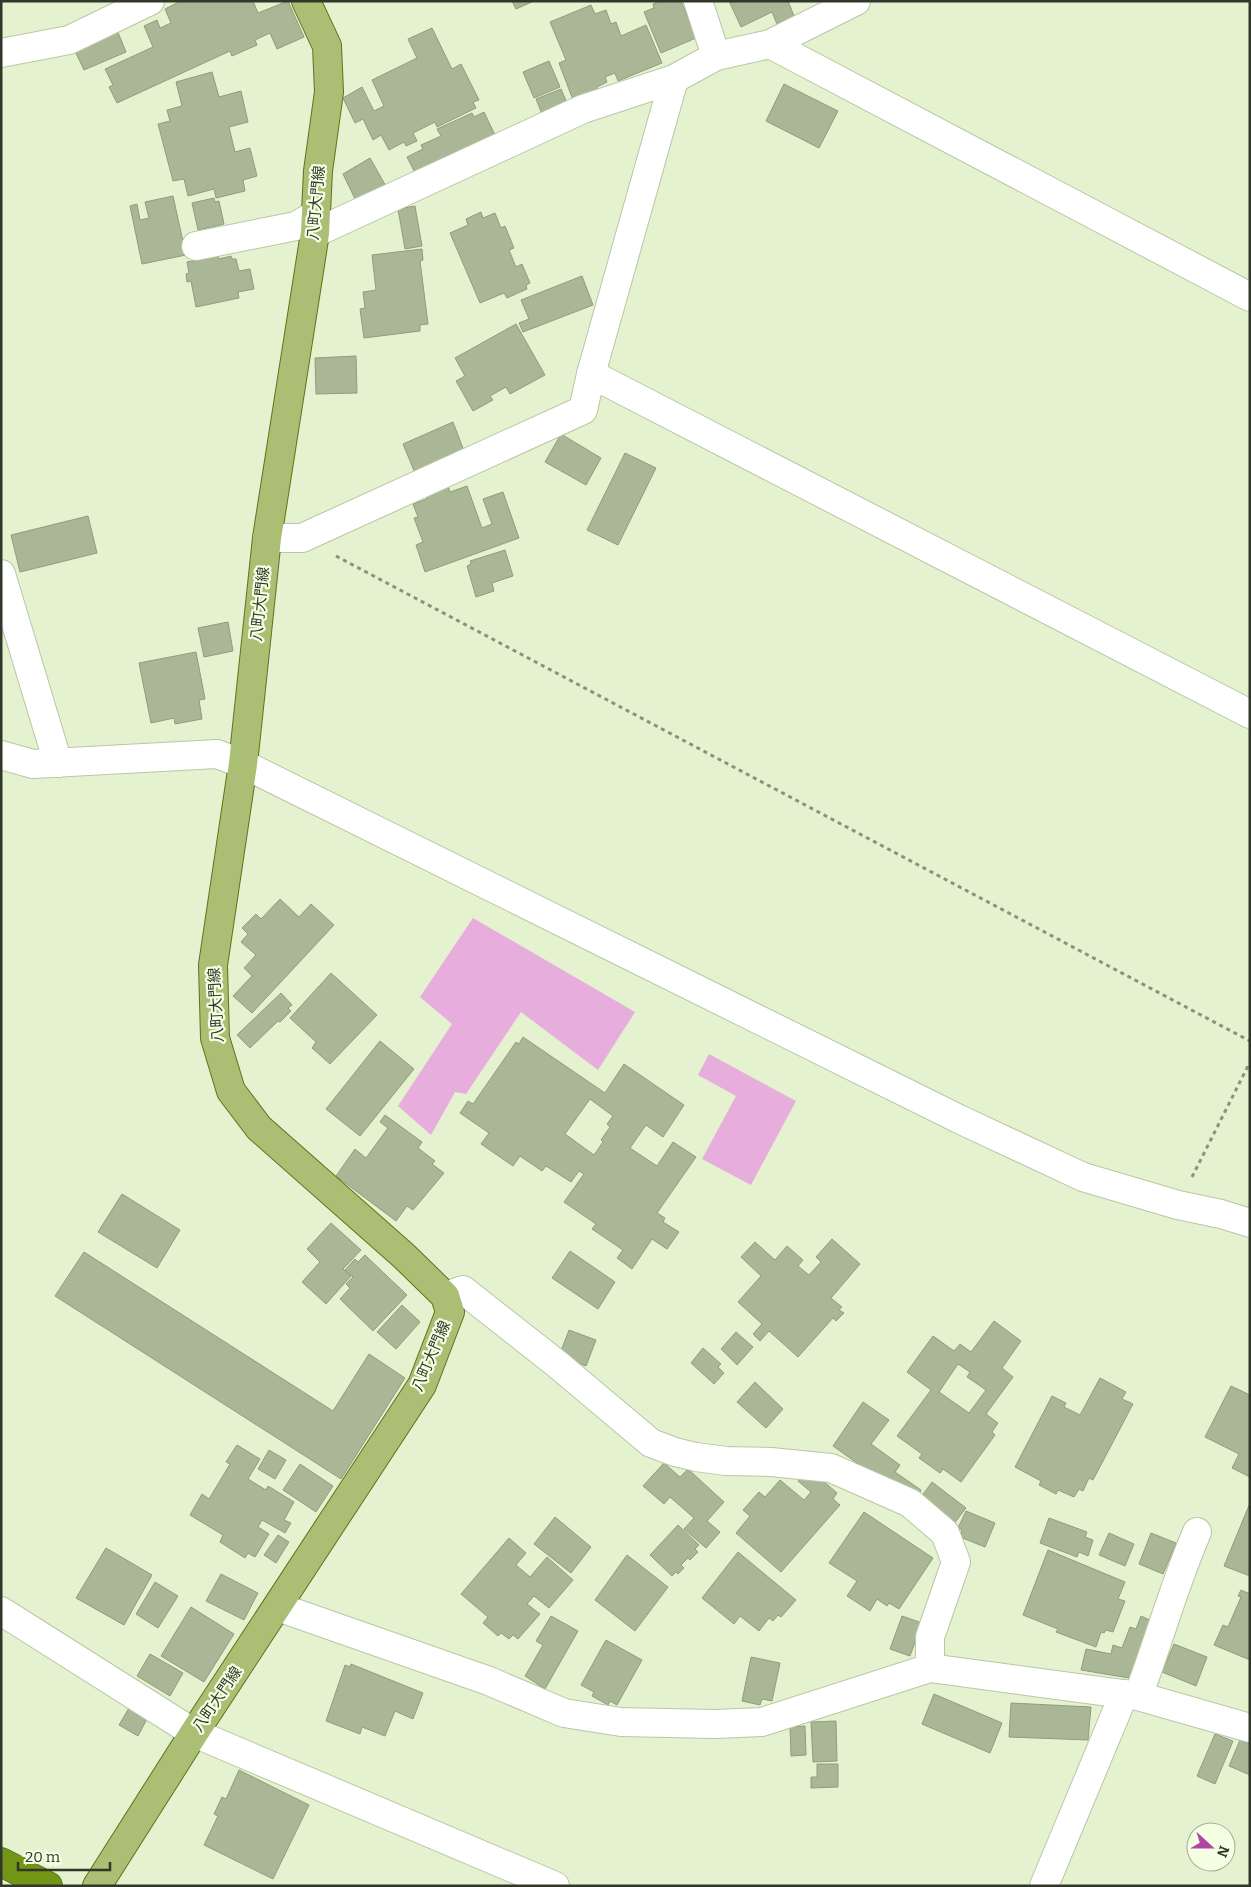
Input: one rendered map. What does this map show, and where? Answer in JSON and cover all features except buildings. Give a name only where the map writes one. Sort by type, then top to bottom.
[{"type":"highway","points":[[1,1862],[48,1886]]},
{"type":"main road","name":"八町大門線","points":[[97,1886],[194,1732],[422,1386],[450,1312],[445,1296],[404,1256],[258,1128],[230,1090],[215,1038],[213,965],[243,764],[267,538],[315,223],[318,171],[329,92],[327,46],[306,1]]},
{"type":"street","points":[[1,53],[69,40],[150,1]]},
{"type":"street","points":[[698,1],[716,56]]},
{"type":"street","points":[[196,246],[315,223],[583,109],[674,79],[716,56],[770,44],[856,1]]},
{"type":"street","points":[[770,44],[1250,297]]},
{"type":"street","points":[[267,538],[302,538],[583,410],[591,374],[674,79]]},
{"type":"street","points":[[591,374],[1250,714]]},
{"type":"street","points":[[1,574],[58,763]]},
{"type":"street","points":[[1,754],[33,764],[216,754],[243,764],[959,1119],[1083,1177],[1178,1205],[1250,1222]]},
{"type":"street","points":[[445,1296],[463,1290],[557,1364],[651,1443],[674,1452],[696,1457],[726,1461],[771,1462],[831,1468],[910,1503],[945,1534],[956,1562],[930,1637],[930,1668]]},
{"type":"street","points":[[1044,1886],[1131,1695],[1153,1657],[1180,1572],[1197,1532]]},
{"type":"street","points":[[278,1607],[489,1681],[564,1713],[621,1722],[714,1724],[762,1722],[930,1668],[1131,1695],[1250,1728]]},
{"type":"street","points":[[1,1611],[194,1732],[554,1886]]},
{"type":"path","points":[[302,538],[1250,1041]]},
{"type":"path","points":[[1178,1205],[1250,1062]]},
{"type":"shaded area","points":[[473,918],[635,1012],[598,1070],[521,1012],[466,1094],[455,1092],[431,1135],[398,1106],[452,1024],[420,997]]},
{"type":"shaded area","points":[[709,1054],[796,1101],[751,1185],[702,1159],[736,1096],[698,1075]]}]
